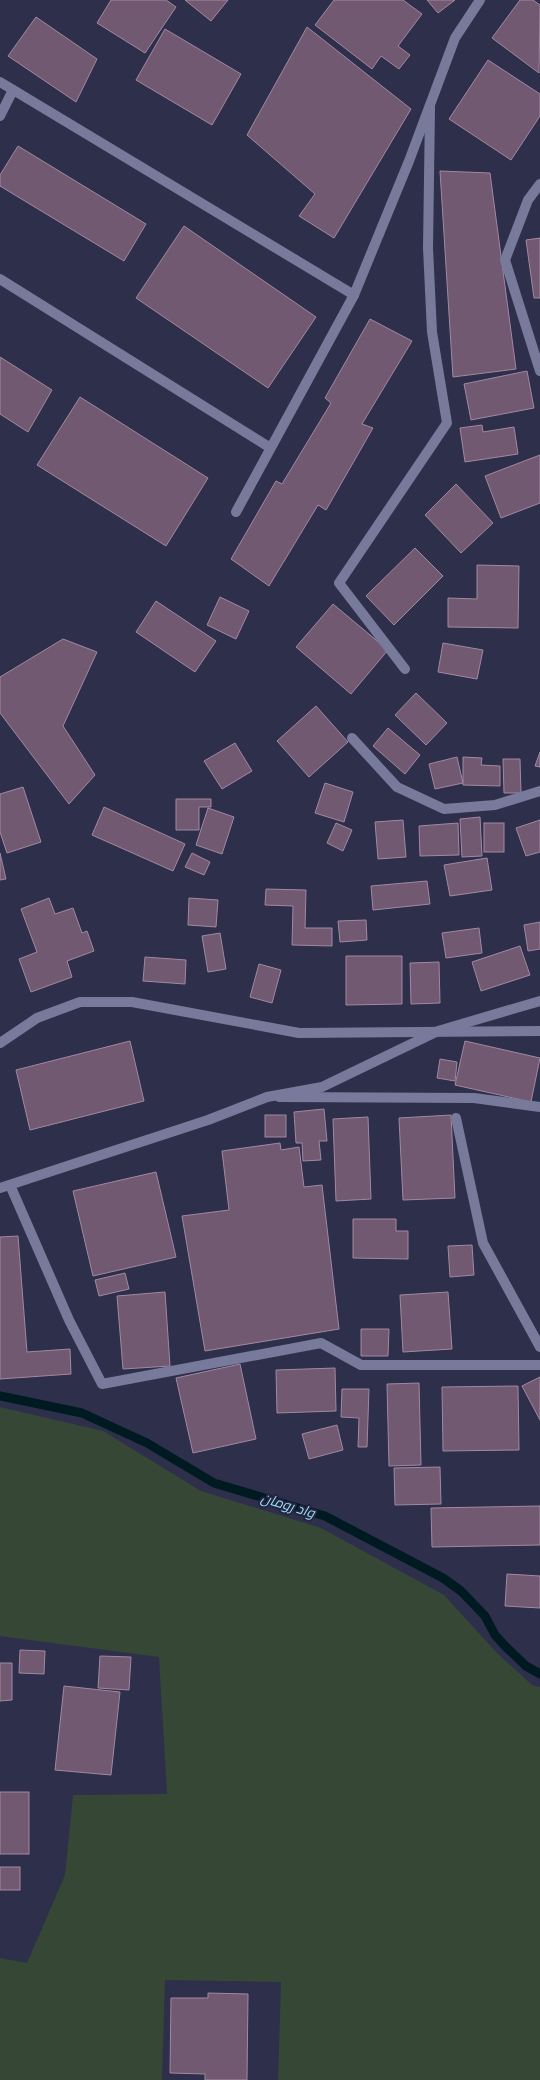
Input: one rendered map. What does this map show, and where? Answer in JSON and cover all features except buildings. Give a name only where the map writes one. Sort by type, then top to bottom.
[{"type":"street","points":[[236,512],[269,447],[354,295],[430,108],[456,38],[480,0]]},
{"type":"street","points":[[0,82],[354,295]]},
{"type":"street","points":[[0,116],[13,90]]},
{"type":"street","points":[[405,669],[339,583],[447,423],[432,332],[428,248],[430,108]]},
{"type":"street","points":[[540,184],[528,200],[505,260],[540,371]]},
{"type":"street","points":[[0,279],[269,447]]},
{"type":"street","points":[[352,738],[397,787],[444,809],[495,805],[540,791]]},
{"type":"street","points":[[0,1188],[208,1120],[267,1097],[322,1087],[438,1031],[540,1001]]},
{"type":"street","points":[[0,1043],[37,1018],[80,1002],[132,1002],[299,1033],[540,1031]]},
{"type":"street","points":[[267,1097],[474,1098],[540,1106]]},
{"type":"street","points":[[456,1118],[483,1243],[540,1347]]},
{"type":"street","points":[[10,1185],[69,1320],[102,1384],[321,1343],[361,1365],[540,1364]]},
{"type":"green space","points":[[0,1407],[103,1431],[201,1491],[321,1528],[444,1595],[497,1653],[532,1685],[540,1687],[540,2080],[278,2080],[281,1982],[165,1980],[162,2080],[0,2080],[0,1958],[27,1963],[65,1875],[73,1795],[167,1794],[159,1657],[0,1636]]},
{"type":"waterway","name":"واد رومان","points":[[0,1396],[82,1413],[147,1443],[214,1483],[325,1516],[443,1578],[461,1591],[485,1616],[495,1635],[506,1647],[526,1666],[540,1674]]}]
